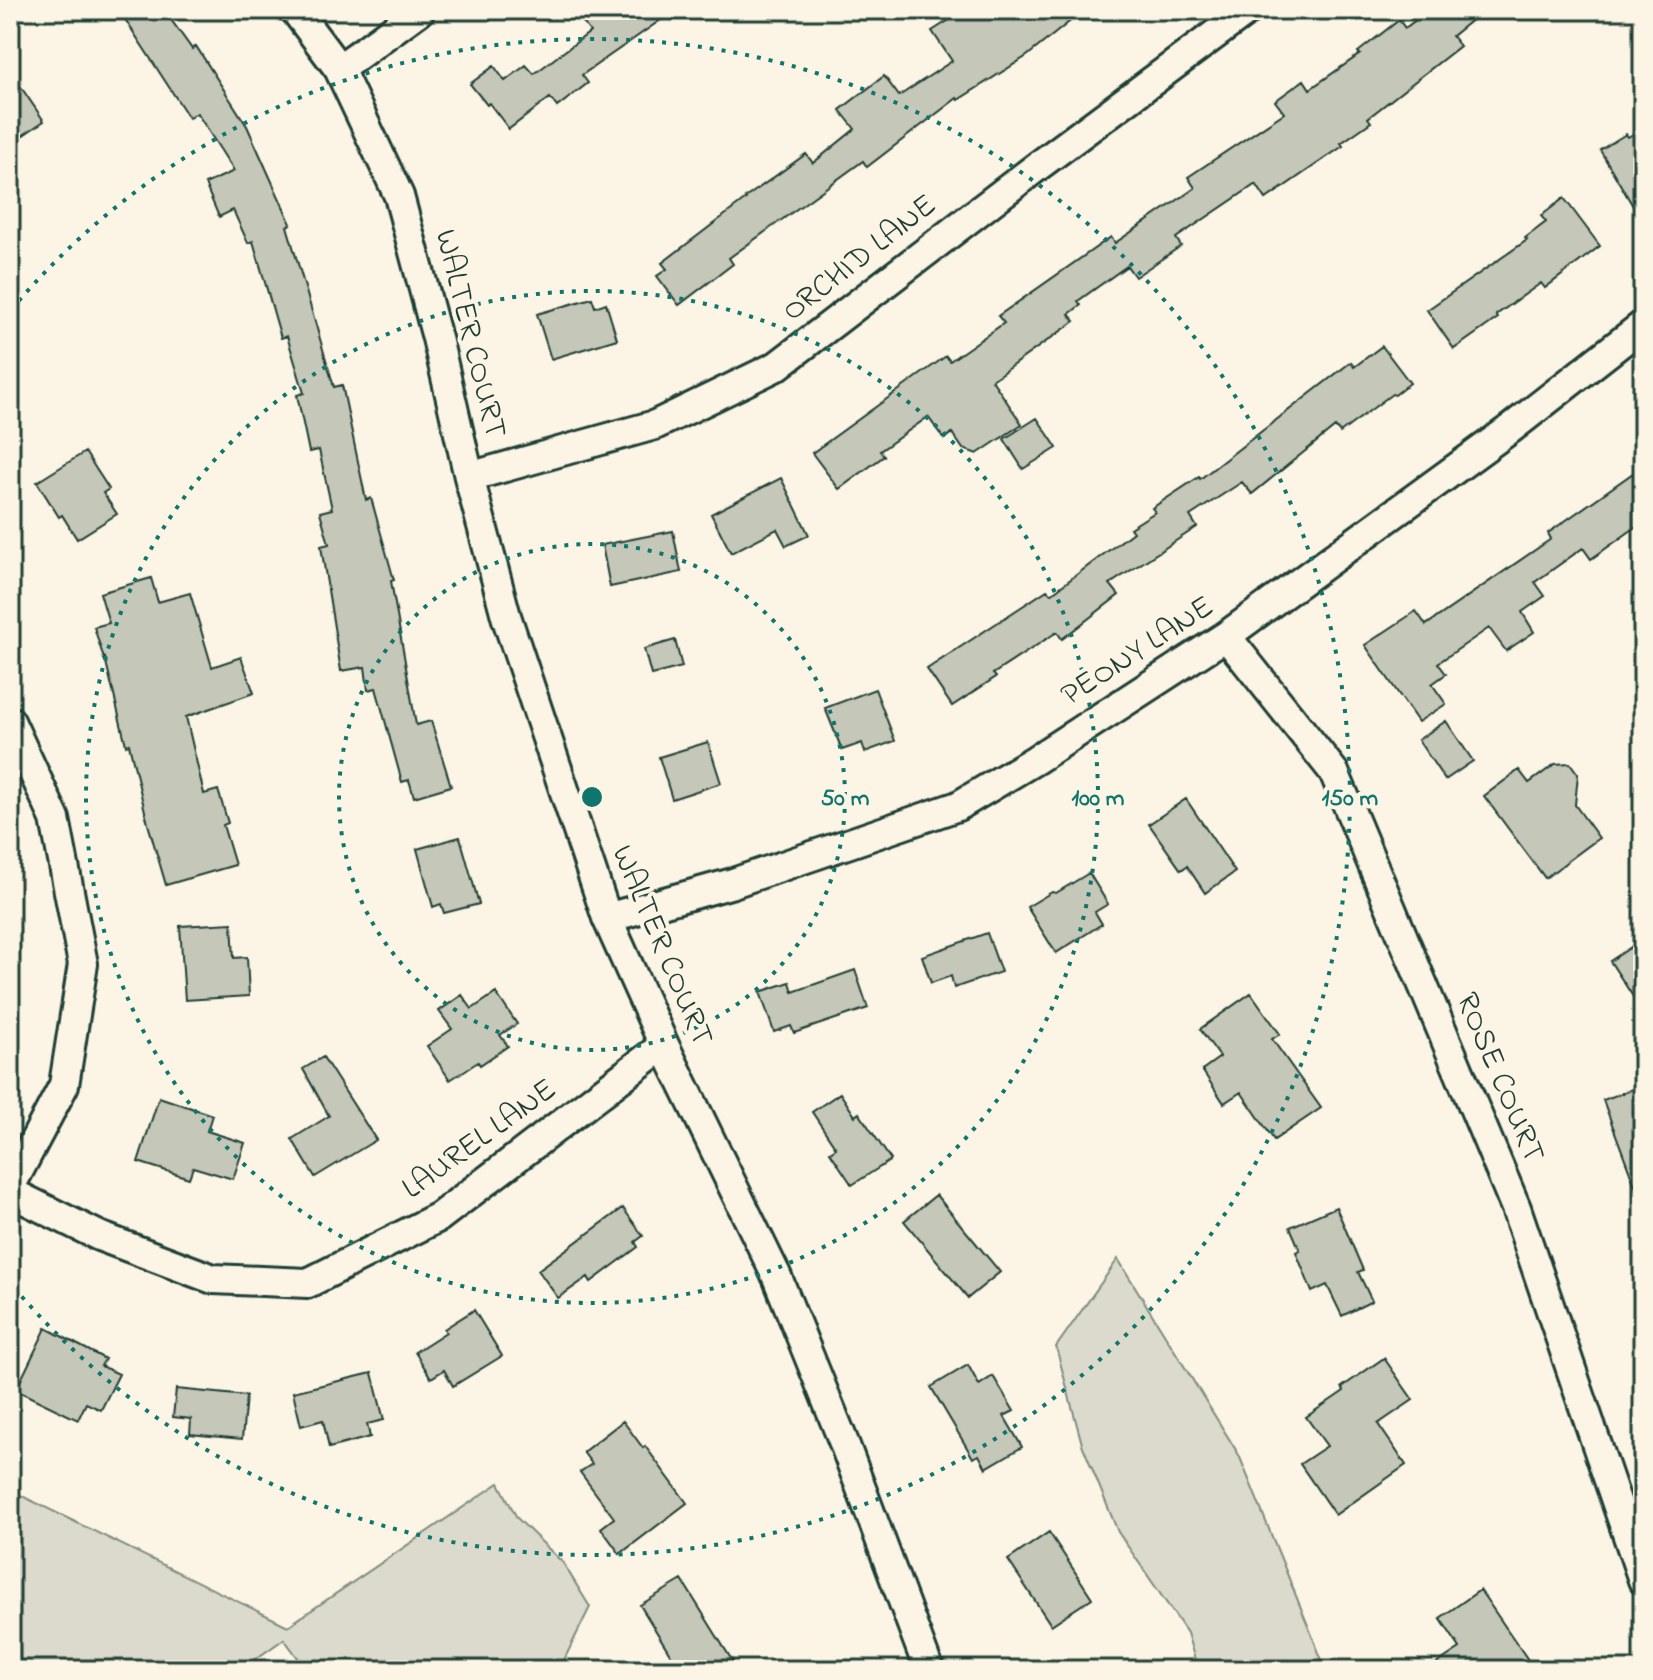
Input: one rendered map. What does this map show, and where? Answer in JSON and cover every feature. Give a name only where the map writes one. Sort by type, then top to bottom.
[{"type":"street","name":"WALTER COURT","points":[[295,10],[339,69],[399,196],[506,616],[607,918],[664,1045],[777,1277],[844,1443],[929,1670]]},
{"type":"street","points":[[339,69],[420,10]]},
{"type":"street","name":"ORCHID LANE","points":[[469,477],[655,425],[777,366],[1248,10]]},
{"type":"street","name":"PEONY LANE","points":[[607,918],[733,883],[958,806],[1035,760],[1226,636],[1510,429],[1643,325]]},
{"type":"street","name":"ROSE COURT","points":[[1226,636],[1334,772],[1516,1208],[1643,1580]]},
{"type":"street","points":[[10,721],[55,819],[83,964],[64,1085],[10,1190]]},
{"type":"street","name":"LAUREL LANE","points":[[10,1190],[99,1236],[213,1279],[308,1283],[439,1217],[664,1045]]},
{"type":"shaded area","points":[[1118,1259],[1239,1455],[1326,1670],[1198,1670],[1187,1633],[1118,1532],[1082,1444],[1056,1347]]},
{"type":"shaded area","points":[[499,1483],[517,1518],[563,1563],[590,1607],[559,1670],[307,1670],[284,1639],[240,1670],[10,1670],[10,1490],[288,1626]]},
{"type":"building","points":[[119,10],[164,10],[192,49],[196,46],[247,126],[291,224],[287,226],[334,387],[342,385],[366,500],[371,498],[394,580],[391,581],[416,725],[431,721],[451,786],[414,797],[409,780],[402,782],[376,688],[368,690],[365,667],[341,671],[321,546],[329,544],[320,512],[332,509],[319,450],[309,452],[297,395],[304,393],[287,336],[281,338],[253,241],[248,243],[233,210],[219,217],[205,184],[234,171],[197,113],[189,118]]},
{"type":"building","points":[[574,10],[675,10],[582,75],[588,83],[557,107],[550,98],[509,129],[470,84],[494,66],[505,81],[526,65],[534,74],[590,32]]},
{"type":"building","points":[[965,10],[1084,10],[1027,56],[957,98],[867,167],[863,161],[729,258],[733,264],[679,305],[657,276],[667,269],[662,263],[806,154],[813,163],[855,129],[840,110],[884,76],[899,96],[952,61],[932,31]]},
{"type":"building","points":[[1429,10],[1484,10],[1452,36],[1460,46],[1368,118],[1371,122],[1341,143],[1343,146],[1266,199],[1256,184],[1176,238],[1181,246],[1135,277],[1127,266],[1078,301],[1081,305],[1069,314],[1075,321],[992,380],[1022,424],[977,454],[963,449],[952,433],[944,439],[928,417],[880,451],[884,456],[839,489],[812,453],[946,356],[950,361],[1004,323],[998,316],[1111,237],[1115,243],[1195,188],[1188,177],[1284,113],[1275,101],[1304,80],[1310,89],[1360,54],[1358,52],[1399,20],[1405,28]]},
{"type":"building","points":[[10,71],[44,121],[10,144]]},
{"type":"building","points":[[1643,128],[1643,223],[1600,150],[1626,134],[1628,137]]},
{"type":"building","points":[[1564,198],[1600,246],[1545,288],[1541,283],[1454,349],[1427,310],[1527,240],[1525,238],[1546,222],[1541,216]]},
{"type":"building","points":[[592,298],[595,307],[606,303],[617,339],[551,359],[537,314]]},
{"type":"building","points":[[1382,346],[1410,383],[1340,433],[1335,427],[1252,494],[1242,482],[1190,516],[1197,527],[1110,584],[1119,595],[1062,639],[1057,632],[993,674],[996,677],[952,706],[927,669],[1047,590],[1051,594],[1133,532],[1130,528],[1155,512],[1152,508],[1200,479],[1351,362],[1354,367]]},
{"type":"building","points":[[1037,418],[1057,448],[1023,469],[1004,439]]},
{"type":"building","points":[[85,452],[109,489],[103,493],[117,514],[77,539],[37,482]]},
{"type":"building","points":[[1643,466],[1643,522],[1591,559],[1583,548],[1535,582],[1545,596],[1522,612],[1534,632],[1506,651],[1489,628],[1438,663],[1446,674],[1432,684],[1446,704],[1418,722],[1365,645],[1416,611],[1426,625],[1551,539],[1548,533]]},
{"type":"building","points":[[781,478],[809,535],[786,546],[777,529],[731,553],[711,514]]},
{"type":"building","points":[[673,531],[681,572],[610,587],[602,545]]},
{"type":"building","points":[[151,578],[158,602],[190,593],[212,667],[241,657],[254,693],[186,717],[204,794],[218,790],[228,823],[223,825],[235,865],[166,885],[94,627],[109,623],[100,593]]},
{"type":"building","points":[[675,640],[682,667],[651,675],[644,649]]},
{"type":"building","points":[[875,689],[895,741],[865,752],[862,743],[842,750],[825,708]]},
{"type":"building","points":[[1446,721],[1473,761],[1445,780],[1418,740]]},
{"type":"building","points":[[708,742],[721,783],[672,799],[659,757]]},
{"type":"building","points":[[1570,763],[1578,774],[1575,805],[1599,838],[1545,878],[1484,796],[1519,770],[1529,783],[1555,764]]},
{"type":"building","points":[[1186,799],[1235,872],[1205,893],[1187,866],[1181,870],[1149,824]]},
{"type":"building","points":[[460,837],[479,904],[444,913],[441,904],[433,907],[417,849]]},
{"type":"building","points":[[1089,873],[1108,904],[1095,912],[1102,924],[1056,953],[1027,907]]},
{"type":"building","points":[[232,923],[234,958],[247,957],[249,996],[185,1000],[180,926]]},
{"type":"building","points":[[987,933],[1001,972],[954,988],[951,976],[931,983],[922,956]]},
{"type":"building","points":[[1643,939],[1643,1012],[1610,961]]},
{"type":"building","points":[[855,970],[868,1008],[794,1033],[791,1026],[774,1032],[760,992],[790,982],[793,992]]},
{"type":"building","points":[[496,993],[517,1024],[500,1035],[508,1046],[450,1080],[427,1046],[452,1029],[439,1011],[462,995],[472,1009]]},
{"type":"building","points":[[1251,993],[1280,1034],[1272,1039],[1321,1108],[1274,1140],[1241,1092],[1224,1103],[1202,1070],[1220,1057],[1200,1029]]},
{"type":"building","points":[[323,1057],[376,1140],[315,1177],[292,1139],[329,1116],[303,1069]]},
{"type":"building","points":[[1643,1085],[1643,1198],[1640,1199],[1603,1100]]},
{"type":"building","points":[[840,1093],[855,1116],[859,1113],[891,1160],[852,1185],[830,1152],[836,1148],[812,1112]]},
{"type":"building","points":[[159,1097],[212,1115],[207,1131],[245,1143],[233,1179],[193,1167],[189,1178],[138,1162]]},
{"type":"building","points":[[936,1195],[1000,1272],[968,1298],[904,1221]]},
{"type":"building","points":[[1336,1207],[1363,1270],[1358,1272],[1372,1301],[1342,1316],[1327,1285],[1312,1292],[1290,1227]]},
{"type":"building","points":[[623,1208],[643,1236],[635,1242],[638,1247],[591,1282],[588,1277],[558,1298],[538,1270]]},
{"type":"building","points":[[474,1310],[502,1356],[453,1386],[444,1370],[431,1378],[415,1352]]},
{"type":"building","points":[[46,1328],[105,1359],[101,1366],[119,1374],[101,1410],[86,1403],[78,1420],[16,1390]]},
{"type":"building","points":[[1384,1358],[1413,1400],[1378,1424],[1406,1465],[1335,1515],[1300,1464],[1327,1446],[1306,1417]]},
{"type":"building","points":[[968,1365],[979,1385],[993,1376],[1014,1411],[1004,1416],[1022,1447],[986,1468],[979,1455],[973,1458],[931,1387]]},
{"type":"building","points":[[372,1373],[384,1420],[367,1424],[370,1437],[329,1448],[323,1420],[301,1426],[293,1392]]},
{"type":"building","points":[[176,1389],[246,1396],[242,1439],[190,1434],[191,1419],[173,1417]]},
{"type":"building","points":[[623,1421],[687,1503],[620,1554],[601,1528],[614,1518],[580,1472],[592,1464],[583,1452]]},
{"type":"building","points":[[1049,1532],[1092,1598],[1051,1625],[1008,1560]]},
{"type":"building","points":[[682,1580],[738,1670],[680,1670],[640,1605]]},
{"type":"building","points":[[1480,1590],[1535,1670],[1427,1670],[1460,1648],[1440,1618]]}]
